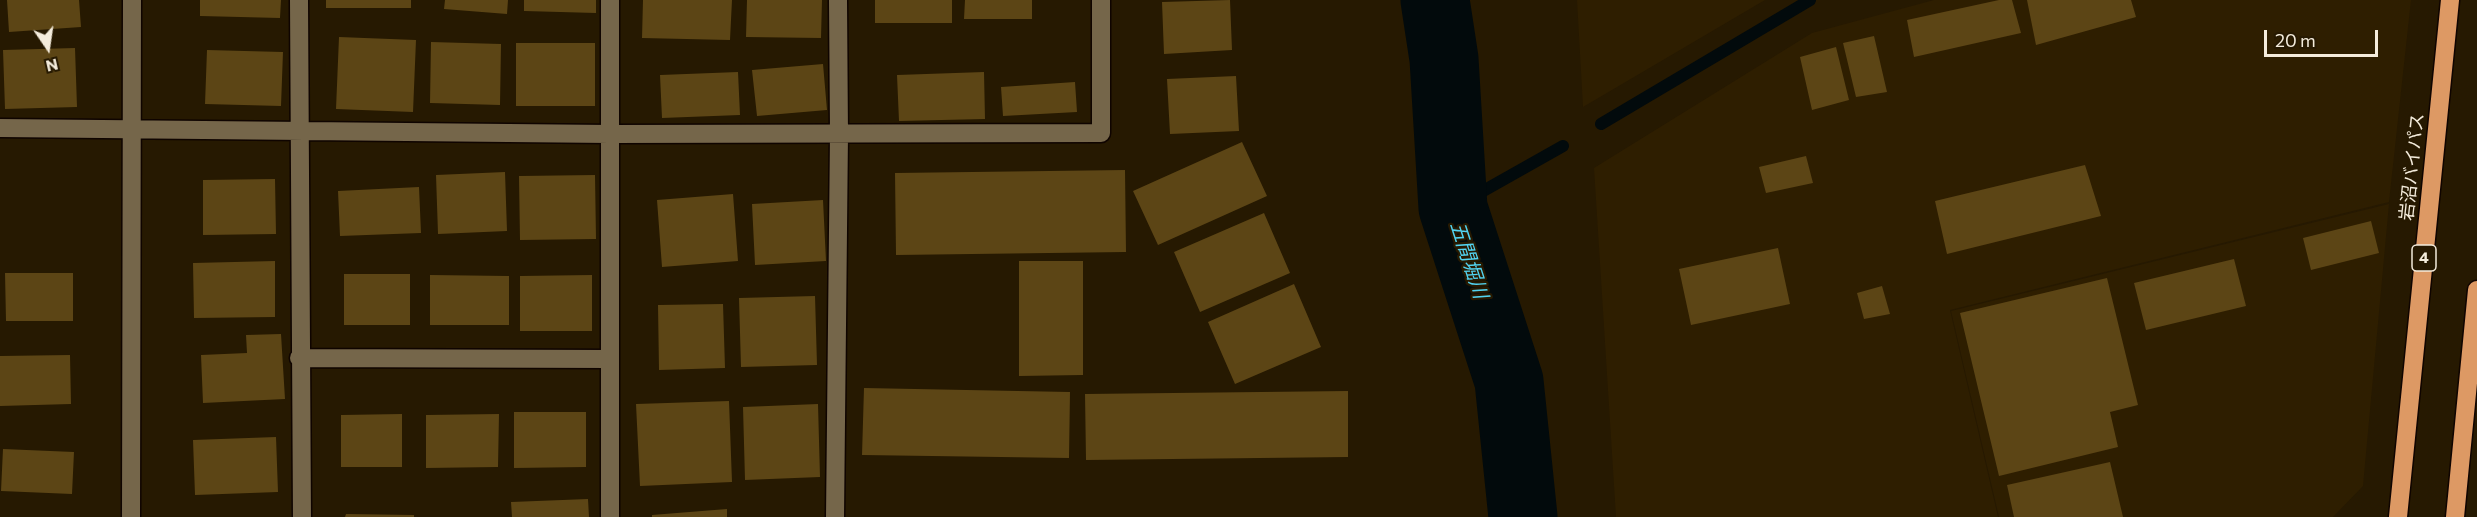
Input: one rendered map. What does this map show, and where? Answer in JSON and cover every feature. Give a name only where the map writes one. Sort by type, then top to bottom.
[{"type":"highway","name":"岩沼バイパス","points":[[2398,517],[2450,0]]},
{"type":"highway","points":[[2455,517],[2477,290]]},
{"type":"street","points":[[131,517],[132,0]]},
{"type":"street","points":[[299,0],[299,357],[302,517]]},
{"type":"street","points":[[610,0],[610,517]]},
{"type":"street","points":[[835,517],[838,0]]},
{"type":"street","points":[[0,128],[610,134],[1101,133],[1101,0]]},
{"type":"street","points":[[299,357],[610,359]]},
{"type":"shaded area","points":[[1577,0],[1765,0],[1583,107]]},
{"type":"shaded area","points":[[1934,0],[2411,0],[2389,202],[1950,310],[1998,517],[1616,517],[1594,168],[1812,33]]},
{"type":"shaded area","points":[[2389,204],[2363,486],[2333,517],[1999,517],[1951,311]]},
{"type":"building","points":[[7,0],[79,0],[81,27],[9,32]]},
{"type":"building","points":[[200,0],[281,0],[280,18],[200,16]]},
{"type":"building","points":[[326,0],[411,0],[411,8],[326,8]]},
{"type":"building","points":[[445,0],[508,0],[507,14],[444,9]]},
{"type":"building","points":[[524,0],[596,0],[596,13],[524,11]]},
{"type":"building","points":[[643,0],[732,0],[730,40],[642,38]]},
{"type":"building","points":[[747,0],[822,0],[821,38],[746,37]]},
{"type":"building","points":[[875,0],[952,0],[952,23],[875,23]]},
{"type":"building","points":[[965,0],[1032,0],[1032,19],[964,19]]},
{"type":"building","points":[[1230,0],[1232,50],[1164,54],[1162,2]]},
{"type":"building","points":[[1999,0],[2012,0],[2021,33],[1914,57],[1907,20]]},
{"type":"building","points":[[2027,0],[2131,0],[2136,17],[2036,45]]},
{"type":"building","points":[[1874,36],[1887,92],[1856,97],[1843,43]]},
{"type":"building","points":[[339,37],[416,40],[413,112],[336,109]]},
{"type":"building","points":[[431,42],[501,44],[500,105],[430,103]]},
{"type":"building","points":[[516,43],[595,43],[595,106],[516,106]]},
{"type":"building","points":[[1836,47],[1849,100],[1812,110],[1800,57]]},
{"type":"building","points":[[75,48],[77,107],[5,109],[3,50]]},
{"type":"building","points":[[207,50],[283,52],[281,106],[205,104]]},
{"type":"building","points":[[823,64],[827,110],[757,116],[752,70]]},
{"type":"building","points":[[738,72],[740,115],[662,118],[660,75]]},
{"type":"building","points":[[984,72],[985,119],[899,121],[897,75]]},
{"type":"building","points":[[1236,76],[1239,131],[1170,134],[1167,79]]},
{"type":"building","points":[[1075,82],[1077,112],[1003,116],[1001,87]]},
{"type":"building","points":[[1242,142],[1267,196],[1158,245],[1133,191]]},
{"type":"building","points":[[1806,156],[1813,183],[1766,193],[1759,167]]},
{"type":"building","points":[[2085,165],[2101,216],[1947,254],[1935,201]]},
{"type":"building","points":[[1125,170],[1126,252],[896,255],[895,173]]},
{"type":"building","points":[[505,172],[507,231],[438,234],[436,175]]},
{"type":"building","points":[[595,175],[596,239],[520,240],[519,176]]},
{"type":"building","points":[[275,179],[276,234],[203,235],[203,180]]},
{"type":"building","points":[[419,187],[421,233],[340,236],[338,191]]},
{"type":"building","points":[[733,194],[738,261],[662,267],[657,200]]},
{"type":"building","points":[[823,200],[826,261],[755,265],[752,204]]},
{"type":"building","points":[[1264,213],[1290,273],[1200,312],[1174,252]]},
{"type":"building","points":[[2371,221],[2379,253],[2311,270],[2303,238]]},
{"type":"building","points":[[1778,248],[1790,304],[1691,325],[1679,269]]},
{"type":"building","points":[[2234,259],[2246,306],[2146,330],[2134,283]]},
{"type":"building","points":[[275,261],[275,317],[194,318],[193,263]]},
{"type":"building","points":[[1019,261],[1083,261],[1083,375],[1019,376]]},
{"type":"building","points":[[5,273],[73,273],[73,321],[6,321]]},
{"type":"building","points":[[344,274],[410,274],[410,325],[344,325]]},
{"type":"building","points":[[430,275],[509,276],[509,325],[430,325]]},
{"type":"building","points":[[592,275],[592,331],[520,331],[520,276]]},
{"type":"building","points":[[2107,278],[2138,405],[2110,412],[2118,447],[1999,476],[1960,313]]},
{"type":"building","points":[[1294,284],[1321,347],[1235,384],[1208,322]]},
{"type":"building","points":[[1882,286],[1890,314],[1864,319],[1857,293]]},
{"type":"building","points":[[815,296],[817,365],[741,367],[739,298]]},
{"type":"building","points":[[723,304],[725,368],[659,370],[658,305]]},
{"type":"building","points":[[281,334],[285,399],[203,403],[201,355],[247,353],[246,335]]},
{"type":"building","points":[[70,355],[71,404],[0,406],[0,356]]},
{"type":"building","points":[[864,388],[1070,392],[1069,458],[862,455]]},
{"type":"building","points":[[1348,391],[1348,457],[1086,460],[1085,394]]},
{"type":"building","points":[[729,401],[732,482],[640,486],[636,404]]},
{"type":"building","points":[[818,404],[820,477],[745,480],[743,407]]},
{"type":"building","points":[[514,412],[586,412],[586,467],[514,468]]},
{"type":"building","points":[[402,414],[402,467],[341,467],[341,415]]},
{"type":"building","points":[[499,414],[498,467],[426,468],[426,415]]},
{"type":"building","points":[[276,437],[278,492],[195,495],[193,440]]},
{"type":"building","points":[[3,449],[74,452],[72,494],[1,491]]},
{"type":"building","points":[[2110,462],[2123,517],[2014,517],[2007,485]]},
{"type":"building","points":[[588,499],[589,517],[512,517],[511,502]]},
{"type":"building","points":[[727,509],[727,517],[652,517],[652,515]]},
{"type":"building","points":[[346,514],[414,515],[414,517],[345,517]]},
{"type":"waterway","name":"五間堀川","points":[[1435,0],[1444,59],[1453,208],[1509,381],[1523,517]]},
{"type":"waterway","points":[[1601,124],[1810,0]]},
{"type":"waterway","points":[[1453,208],[1563,146]]}]
